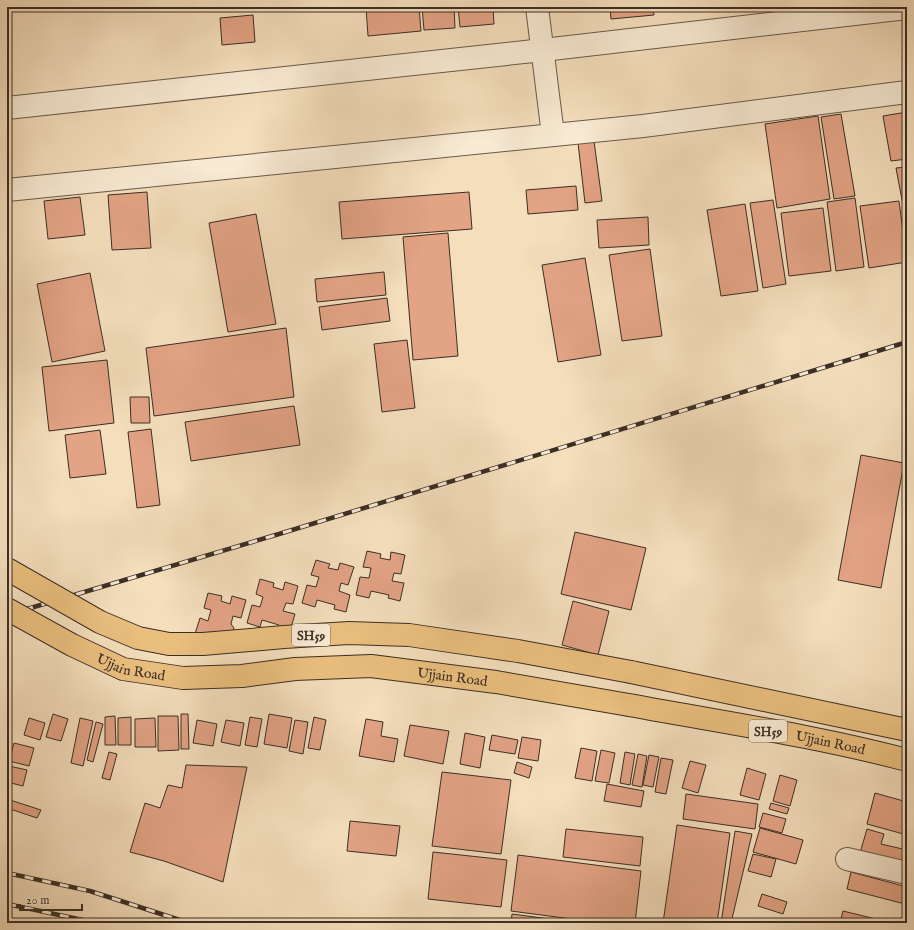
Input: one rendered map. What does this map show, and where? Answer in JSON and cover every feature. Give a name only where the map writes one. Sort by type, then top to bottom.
[{"type":"main road","name":"SH59","points":[[7,569],[100,622],[138,638],[169,644],[203,644],[349,633],[409,634],[518,651],[631,672],[907,730]]},
{"type":"main road","name":"Ujjain Road","points":[[7,609],[72,645],[123,669],[183,678],[242,676],[295,669],[371,666],[496,682],[629,705],[876,752],[907,760]]},
{"type":"street","points":[[537,7],[553,136]]},
{"type":"street","points":[[7,108],[543,50],[907,8]]},
{"type":"street","points":[[7,190],[553,136],[907,92]]},
{"type":"street","points":[[847,860],[907,873]]},
{"type":"building","points":[[366,7],[419,7],[421,31],[368,36]]},
{"type":"building","points":[[422,7],[454,7],[455,28],[424,30]]},
{"type":"building","points":[[458,7],[493,7],[494,24],[460,27]]},
{"type":"building","points":[[610,7],[653,7],[654,15],[611,19]]},
{"type":"building","points":[[253,15],[255,42],[222,45],[220,18]]},
{"type":"building","points":[[907,112],[907,159],[891,161],[883,116]]},
{"type":"building","points":[[841,114],[855,196],[834,199],[821,117]]},
{"type":"building","points":[[818,116],[830,199],[777,208],[765,124]]},
{"type":"building","points":[[594,141],[602,201],[585,203],[578,143]]},
{"type":"building","points":[[907,167],[907,221],[906,221],[896,168]]},
{"type":"building","points":[[576,186],[578,210],[528,214],[526,190]]},
{"type":"building","points":[[147,192],[151,248],[112,250],[108,195]]},
{"type":"building","points":[[469,192],[472,229],[342,239],[339,202]]},
{"type":"building","points":[[80,197],[85,235],[48,239],[44,201]]},
{"type":"building","points":[[855,198],[864,267],[836,271],[827,202]]},
{"type":"building","points":[[773,200],[786,284],[763,288],[750,203]]},
{"type":"building","points":[[899,201],[907,262],[869,268],[860,206]]},
{"type":"building","points":[[745,204],[758,291],[721,296],[707,210]]},
{"type":"building","points":[[823,208],[831,271],[789,276],[781,213]]},
{"type":"building","points":[[256,214],[276,324],[228,332],[209,223]]},
{"type":"building","points":[[648,217],[649,245],[599,248],[597,220]]},
{"type":"building","points":[[448,233],[458,356],[413,360],[403,237]]},
{"type":"building","points":[[650,249],[662,336],[622,341],[609,255]]},
{"type":"building","points":[[585,258],[601,355],[558,362],[542,265]]},
{"type":"building","points":[[384,272],[386,295],[317,302],[315,279]]},
{"type":"building","points":[[90,273],[105,351],[52,362],[37,284]]},
{"type":"building","points":[[387,298],[390,321],[322,330],[319,307]]},
{"type":"building","points":[[286,328],[294,397],[154,416],[146,348]]},
{"type":"building","points":[[407,340],[415,408],[382,412],[374,344]]},
{"type":"building","points":[[107,360],[114,423],[49,431],[42,367]]},
{"type":"building","points":[[130,397],[149,397],[150,423],[131,423]]},
{"type":"building","points":[[294,406],[300,445],[191,461],[185,422]]},
{"type":"building","points":[[151,429],[160,505],[137,508],[128,432]]},
{"type":"building","points":[[100,430],[106,474],[70,478],[65,435]]},
{"type":"building","points":[[861,455],[904,463],[881,588],[838,580]]},
{"type":"building","points":[[907,516],[907,537],[903,536]]},
{"type":"building","points":[[575,532],[646,548],[631,610],[561,594]]},
{"type":"building","points":[[367,551],[381,554],[380,558],[390,560],[391,552],[405,555],[401,574],[394,573],[392,581],[404,583],[400,601],[388,598],[389,595],[371,591],[369,598],[356,595],[360,577],[369,578],[371,568],[363,567]]},
{"type":"building","points":[[316,560],[330,564],[328,568],[338,570],[340,563],[354,567],[348,585],[341,583],[339,591],[350,595],[346,612],[334,609],[335,605],[317,600],[315,607],[302,603],[307,585],[316,587],[319,577],[311,575]]},
{"type":"building","points":[[260,579],[274,583],[273,587],[283,590],[285,582],[298,586],[293,604],[286,603],[283,611],[295,614],[290,631],[278,628],[279,625],[262,620],[260,627],[247,623],[252,605],[260,607],[263,597],[256,594]]},
{"type":"building","points":[[208,593],[222,596],[221,601],[230,604],[232,596],[246,600],[241,618],[233,616],[231,624],[234,628],[231,638],[194,637],[200,618],[208,621],[211,610],[204,608]]},
{"type":"building","points":[[573,601],[609,611],[598,655],[562,645]]},
{"type":"building","points":[[53,714],[68,719],[61,741],[46,737]]},
{"type":"building","points":[[181,714],[188,714],[189,749],[181,749]]},
{"type":"building","points":[[269,714],[292,718],[287,748],[264,744]]},
{"type":"building","points":[[115,716],[116,745],[105,745],[105,717]]},
{"type":"building","points":[[158,716],[178,716],[179,750],[158,751]]},
{"type":"building","points":[[131,717],[131,745],[118,745],[118,718]]},
{"type":"building","points":[[250,717],[262,719],[257,747],[245,745]]},
{"type":"building","points":[[314,717],[326,720],[320,750],[308,748]]},
{"type":"building","points":[[29,718],[45,723],[40,740],[24,735]]},
{"type":"building","points":[[80,718],[93,721],[83,766],[71,763]]},
{"type":"building","points":[[155,718],[156,747],[135,747],[135,719]]},
{"type":"building","points":[[366,719],[383,722],[381,736],[398,739],[394,762],[359,756]]},
{"type":"building","points":[[197,720],[217,724],[213,746],[193,743]]},
{"type":"building","points":[[226,720],[244,723],[240,746],[221,742]]},
{"type":"building","points":[[295,720],[308,722],[303,754],[289,751]]},
{"type":"building","points":[[96,722],[103,724],[93,762],[87,760]]},
{"type":"building","points":[[410,725],[449,731],[443,764],[404,756]]},
{"type":"building","points":[[465,733],[485,737],[480,768],[460,764]]},
{"type":"building","points":[[492,735],[518,740],[515,754],[489,750]]},
{"type":"building","points":[[522,737],[541,740],[538,761],[518,758]]},
{"type":"building","points":[[14,743],[34,748],[29,766],[9,761]]},
{"type":"building","points":[[581,748],[597,751],[592,781],[575,778]]},
{"type":"building","points":[[601,750],[615,753],[609,783],[595,781]]},
{"type":"building","points":[[109,752],[117,754],[110,780],[102,778]]},
{"type":"building","points":[[625,752],[635,754],[630,785],[620,783]]},
{"type":"building","points":[[638,754],[647,756],[642,787],[632,785]]},
{"type":"building","points":[[649,755],[659,757],[653,787],[643,785]]},
{"type":"building","points":[[661,758],[673,760],[666,794],[655,792]]},
{"type":"building","points":[[690,761],[706,765],[698,793],[682,788]]},
{"type":"building","points":[[517,762],[532,767],[529,778],[514,773]]},
{"type":"building","points":[[186,765],[247,767],[223,882],[164,861],[130,852],[145,803],[160,808],[168,785],[182,788]]},
{"type":"building","points":[[9,766],[27,770],[23,786],[7,782]]},
{"type":"building","points":[[747,768],[766,774],[759,800],[740,795]]},
{"type":"building","points":[[442,772],[511,780],[501,854],[432,846]]},
{"type":"building","points":[[780,775],[797,780],[790,806],[773,801]]},
{"type":"building","points":[[607,784],[644,791],[641,807],[604,801]]},
{"type":"building","points":[[875,793],[907,802],[907,835],[867,824]]},
{"type":"building","points":[[686,794],[758,804],[755,829],[683,819]]},
{"type":"building","points":[[7,799],[41,810],[37,818],[7,808]]},
{"type":"building","points":[[771,803],[789,808],[787,814],[769,809]]},
{"type":"building","points":[[763,813],[786,819],[782,833],[759,827]]},
{"type":"building","points":[[350,821],[400,826],[396,856],[347,851]]},
{"type":"building","points":[[677,825],[730,833],[717,923],[663,923]]},
{"type":"building","points":[[760,828],[803,840],[796,864],[753,852]]},
{"type":"building","points":[[566,829],[643,837],[640,866],[563,857]]},
{"type":"building","points":[[867,829],[884,834],[881,844],[907,850],[907,866],[860,853]]},
{"type":"building","points":[[735,831],[752,834],[731,923],[721,923]]},
{"type":"building","points":[[433,852],[507,860],[501,907],[428,899]]},
{"type":"building","points":[[753,854],[776,859],[771,877],[748,871]]},
{"type":"building","points":[[518,855],[641,871],[635,923],[602,923],[511,911]]},
{"type":"building","points":[[851,872],[907,887],[905,904],[847,889]]},
{"type":"building","points":[[762,894],[787,902],[783,914],[758,906]]},
{"type":"building","points":[[843,911],[880,920],[879,923],[840,923]]},
{"type":"building","points":[[512,914],[581,923],[511,923]]},
{"type":"railway","points":[[7,615],[279,534],[907,342]]},
{"type":"railway","points":[[7,873],[90,891],[189,923]]},
{"type":"railway","points":[[7,904],[97,923]]}]
